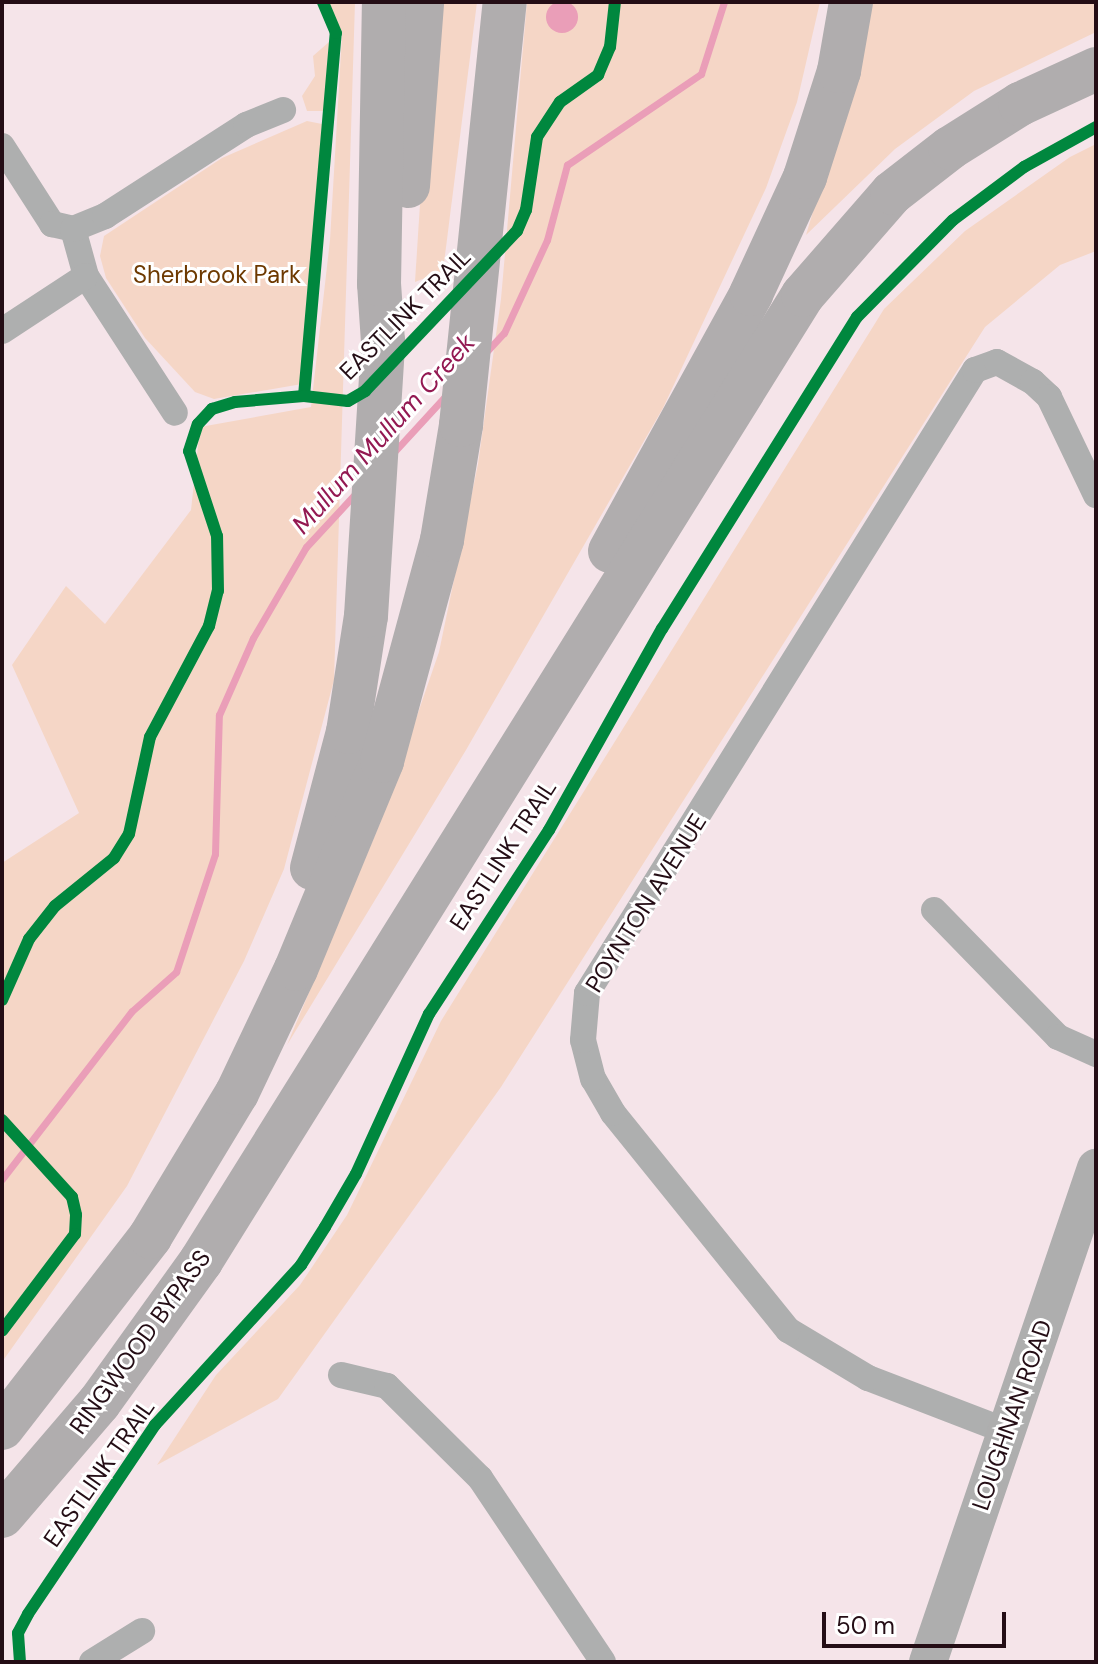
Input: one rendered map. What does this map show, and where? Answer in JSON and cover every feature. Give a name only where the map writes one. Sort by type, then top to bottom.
[{"type":"highway","points":[[383,342],[379,284],[384,2]]},
{"type":"highway","points":[[66,1345],[202,1119],[280,960],[319,847],[348,732],[366,616],[383,342],[410,167],[422,2]]},
{"type":"highway","points":[[2,1428],[158,1224],[237,1093],[296,969],[382,761],[442,540],[482,252],[505,2]]},
{"type":"highway","points":[[265,1158],[691,408],[751,294],[822,128],[851,2]]},
{"type":"highway","points":[[265,1158],[803,295],[892,193],[950,148],[1020,104],[1096,69]]},
{"type":"highway","name":"RINGWOOD BYPASS","points":[[2,1516],[154,1330],[265,1158]]},
{"type":"main road","name":"LOUGHNAN ROAD","points":[[930,1662],[1096,1168]]},
{"type":"street","points":[[2,146],[52,224],[73,229],[105,216],[246,125],[283,110]]},
{"type":"street","points":[[73,229],[86,276],[175,413]]},
{"type":"street","points":[[2,331],[86,276]]},
{"type":"street","name":"POYNTON AVENUE","points":[[1006,1431],[868,1378],[788,1330],[613,1113],[593,1079],[583,1040],[587,993],[795,665],[965,382],[982,364],[997,362],[1033,382],[1059,413],[1096,495]]},
{"type":"street","points":[[934,910],[1058,1037],[1096,1054]]},
{"type":"street","points":[[341,1375],[387,1386],[480,1478],[603,1662]]},
{"type":"street","points":[[92,1662],[142,1631]]},
{"type":"green space","points":[[329,2],[355,2],[334,680],[284,869],[244,961],[127,1186],[2,1362],[2,863],[79,813],[12,665],[66,586],[105,624],[191,510],[200,427],[311,407],[330,240],[342,35]]},
{"type":"green space","points":[[433,2],[477,2],[443,271],[415,282]]},
{"type":"green space","points":[[527,2],[820,2],[797,102],[766,188],[663,408],[466,750],[287,1045],[380,823],[439,652],[478,464],[501,299]]},
{"type":"green space","points":[[870,2],[1096,2],[1096,32],[974,91],[895,149],[806,235],[865,38]]},
{"type":"green space","points":[[329,42],[324,111],[307,111],[302,96],[315,76],[313,56]]},
{"type":"green space","name":"Sherbrook Park","points":[[307,121],[322,124],[302,384],[214,399],[195,392],[145,338],[106,278],[100,256],[104,236],[222,158]]},
{"type":"green space","points":[[1096,144],[1096,251],[1060,265],[985,327],[501,1087],[278,1399],[157,1465],[216,1375],[300,1285],[347,1215],[441,1021],[884,309],[965,231],[1070,157]]},
{"type":"shaded area","points":[[562,1],[573,6],[578,17],[573,28],[562,33],[551,28],[546,17],[551,6]]},
{"type":"waterway","name":"Mullum Mullum Creek","points":[[486,352],[504,333],[547,240],[567,165],[701,74],[724,2]]},
{"type":"waterway","name":"Mullum Mullum Creek","points":[[394,452],[448,393]]},
{"type":"waterway","name":"Mullum Mullum Creek","points":[[2,1179],[132,1011],[176,972],[215,854],[219,715],[253,638],[306,547],[356,493]]},
{"type":"cycle path","points":[[304,396],[336,33],[323,2]]},
{"type":"cycle path","name":"EASTLINK TRAIL","points":[[2,1000],[29,939],[55,906],[114,858],[129,834],[150,737],[209,626],[218,591],[217,536],[189,451],[198,424],[212,409],[235,402],[304,396],[348,401],[365,391],[517,231],[526,210],[537,137],[560,102],[598,75],[610,47],[615,2]]},
{"type":"cycle path","name":"EASTLINK TRAIL","points":[[20,1662],[18,1633],[28,1614],[155,1425],[301,1265],[325,1227],[356,1174],[429,1014],[549,830],[662,629],[857,317],[953,220],[1024,167],[1096,127]]},
{"type":"cycle path","points":[[2,1120],[72,1197],[76,1215],[75,1234],[2,1331]]}]
